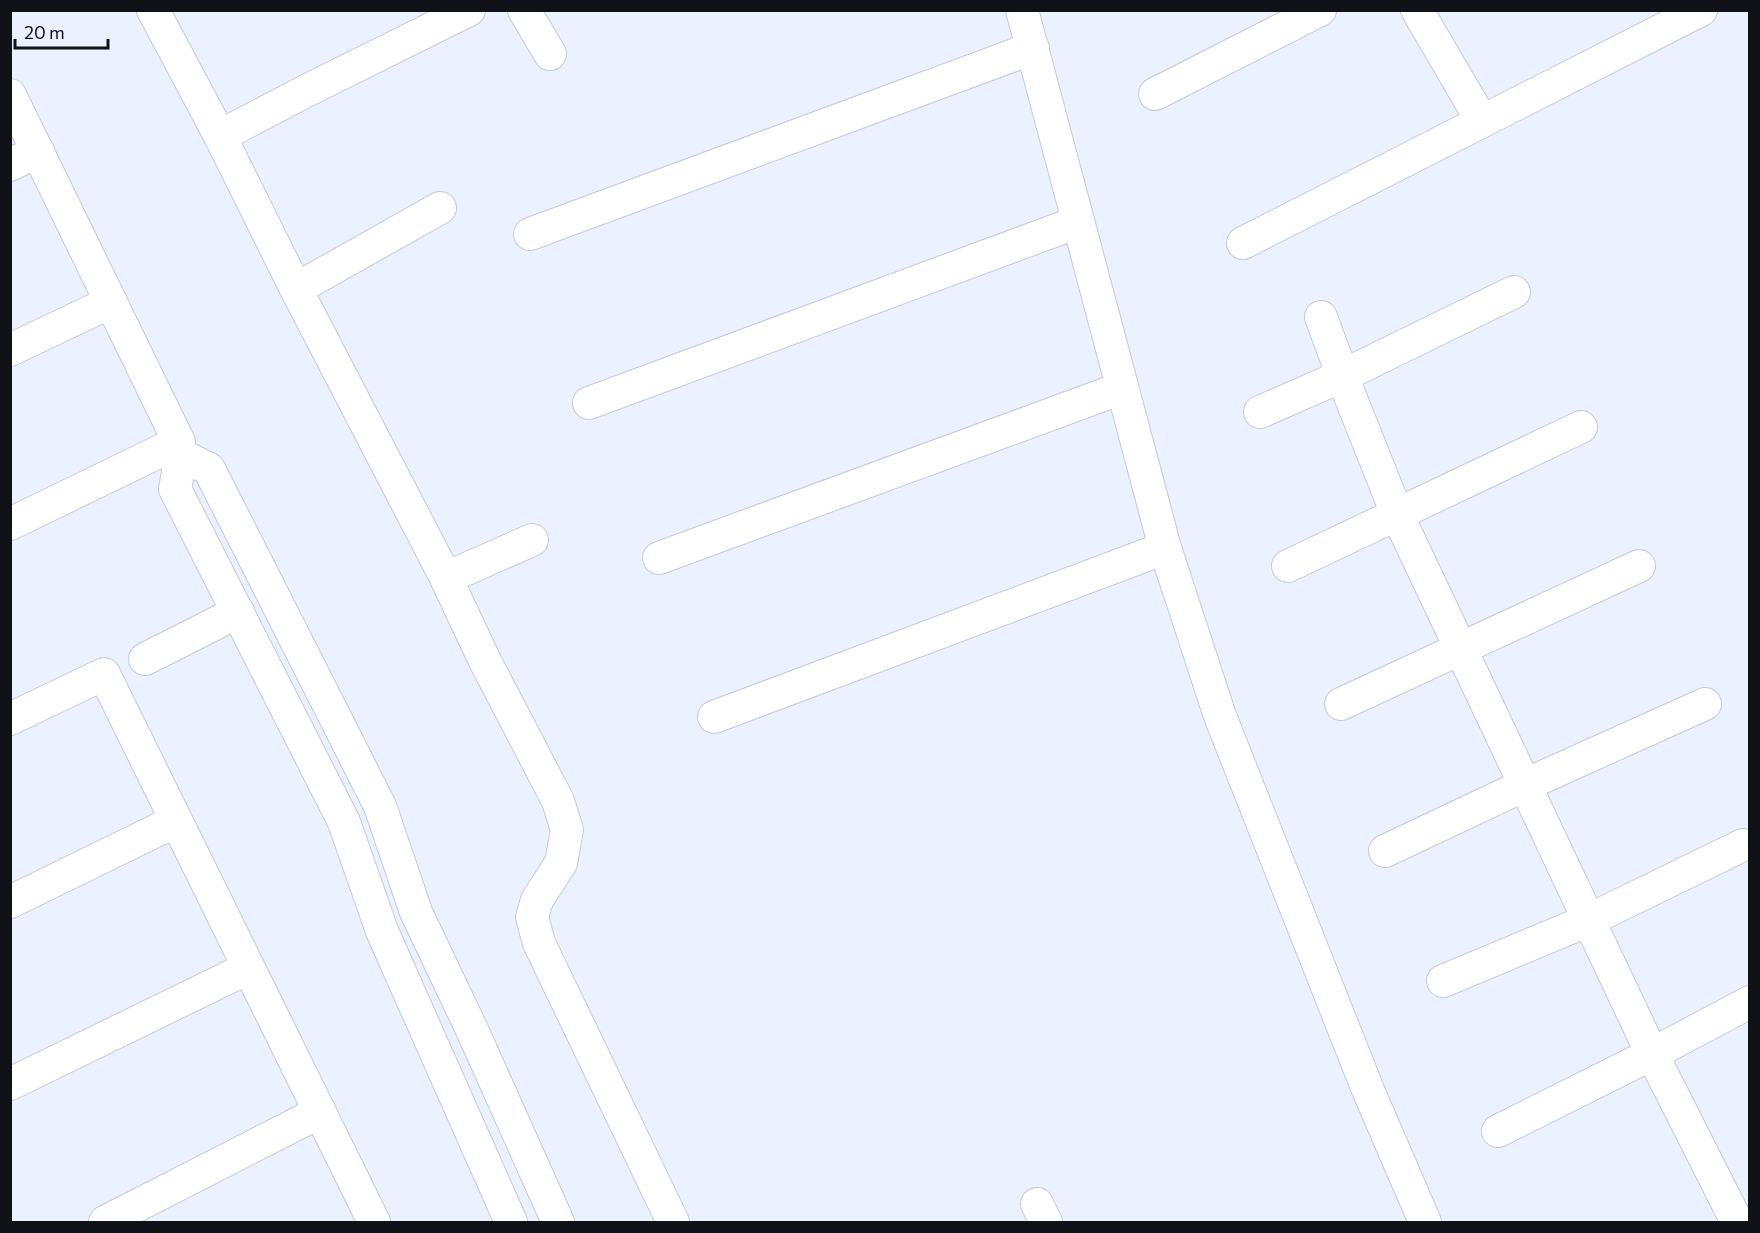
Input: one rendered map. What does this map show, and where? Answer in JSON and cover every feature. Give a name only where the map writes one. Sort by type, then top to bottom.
[{"type":"street","points":[[153,10],[220,136],[558,801],[567,830],[561,863],[537,900],[532,917],[539,943],[673,1222]]},
{"type":"street","points":[[220,136],[469,10]]},
{"type":"street","points":[[524,10],[550,54]]},
{"type":"street","points":[[1022,10],[1165,548],[1220,716],[1368,1090],[1425,1222]]},
{"type":"street","points":[[1155,94],[1320,10]]},
{"type":"street","points":[[1417,10],[1482,121]]},
{"type":"street","points":[[1243,243],[1701,10]]},
{"type":"street","points":[[530,234],[1033,48]]},
{"type":"street","points":[[10,95],[180,448],[209,469],[375,796],[416,912],[558,1222]]},
{"type":"street","points":[[10,165],[38,151]]},
{"type":"street","points":[[296,289],[440,208]]},
{"type":"street","points":[[589,403],[1078,222]]},
{"type":"street","points":[[1260,412],[1342,376],[1514,292]]},
{"type":"street","points":[[10,350],[111,302]]},
{"type":"street","points":[[1321,317],[1397,514],[1652,1054],[1737,1222]]},
{"type":"street","points":[[659,558],[1122,388]]},
{"type":"street","points":[[1288,566],[1581,427]]},
{"type":"street","points":[[10,524],[180,448]]},
{"type":"street","points":[[180,448],[175,489],[344,822],[382,931],[454,1098],[511,1222]]},
{"type":"street","points":[[446,578],[532,540]]},
{"type":"street","points":[[714,717],[1165,548]]},
{"type":"street","points":[[1341,704],[1639,566]]},
{"type":"street","points":[[145,659],[238,612]]},
{"type":"street","points":[[10,719],[104,674],[374,1222]]},
{"type":"street","points":[[1385,851],[1706,704]]},
{"type":"street","points":[[10,902],[176,821]]},
{"type":"street","points":[[1443,981],[1589,920],[1743,845]]},
{"type":"street","points":[[10,1083],[248,968]]},
{"type":"street","points":[[1498,1131],[1652,1054],[1749,1002]]},
{"type":"street","points":[[423,1027],[462,1009]]},
{"type":"street","points":[[454,1098],[494,1078]]},
{"type":"street","points":[[105,1222],[320,1112]]}]
